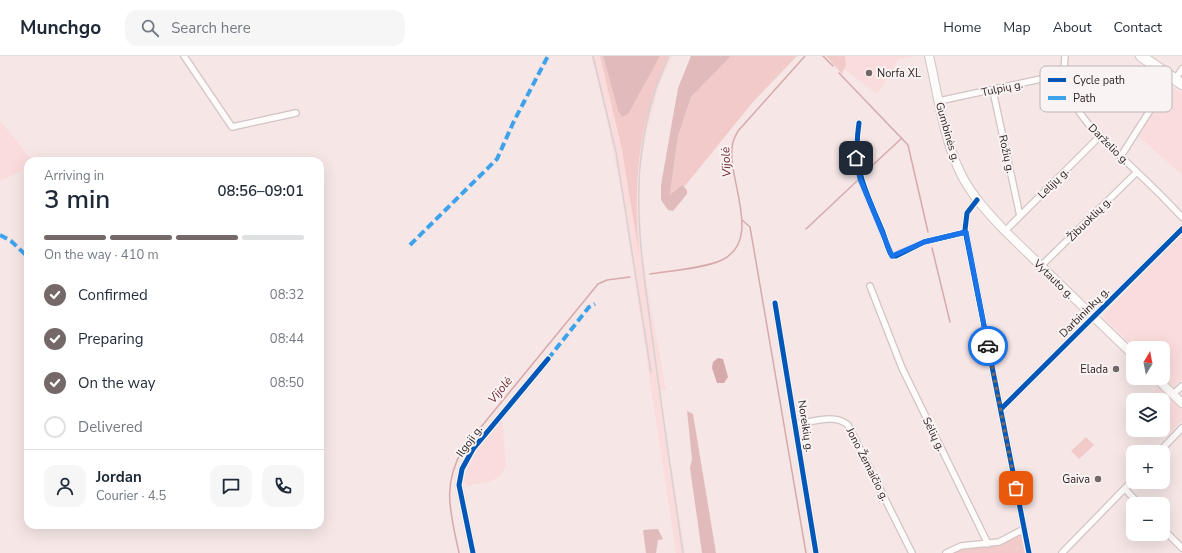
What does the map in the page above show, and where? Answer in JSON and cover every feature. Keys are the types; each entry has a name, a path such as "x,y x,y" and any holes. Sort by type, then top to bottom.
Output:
{"highway":[{"path":"1141,56 1156,66"}],"main road":[{"name":"Gumbinės g.","path":"929,56 954,158 977,200"},
{"name":"Vytauto g.","path":"977,200 1005,231 1126,349"},
{"path":"1163,385 1182,403"}],"street":[{"path":"184,56 232,127 296,113"},
{"name":"Darželio g.","path":"1064,66 1065,56"},
{"path":"1178,81 1182,69"},
{"name":"Tulpių g.","path":"939,101 994,91 1040,80"},
{"name":"Rožių g.","path":"994,91 1020,216"},
{"name":"Darželio g.","path":"1079,112 1100,136 1182,217"},
{"path":"1121,156 1149,112"},
{"path":"859,123 856,158 860,179 892,256 924,242 966,232"},
{"name":"Lelijų g.","path":"1005,231 1100,136"},
{"name":"Žibuoklių g.","path":"1041,266 1137,172"},
{"path":"977,200 966,213 966,232 1029,553"},
{"name":"Darbininkų g.","path":"1001,409 1182,229"},
{"name":"Sėlių g.","path":"870,286 902,368 988,544"},
{"name":"Noreikių g.","path":"775,302 816,553"},
{"name":"Ilgoji g.","path":"473,553 459,485 462,469 474,449 548,359"},
{"path":"1173,394 1182,386"},
{"name":"Jono Žemaičio g.","path":"796,424 834,418 842,419 848,424 912,553"},
{"path":"1166,445 1182,428"},
{"path":"1062,553 1125,489 1132,497"},
{"path":"946,553 962,546 999,542 1024,528"},
{"path":"1170,536 1182,548"}],"shaded area":[{"path":"591,56 600,56 613,108 622,150 638,247 636,189 639,151 649,107 656,85 668,56 672,56 659,85 647,130 640,171 640,205 641,242 647,285 666,390 661,391 662,407 685,553 676,553 622,195 605,111"},
{"path":"600,56 603,56 618,111 622,117 660,56 668,56 650,106 640,153 637,201 639,254 622,150"},
{"path":"603,56 660,56 628,114 622,117 618,111"},
{"path":"691,56 731,56 691,97 678,136 670,195 682,185 687,190 687,194 673,211 668,210 661,200 661,185 678,88"},
{"path":"731,56 797,56 753,102 684,187 682,185 670,196 678,136 691,97"},
{"path":"826,56 845,56 846,65 842,74"},
{"path":"845,56 916,56 899,59 877,94 844,69 846,65"},
{"path":"1172,87 1182,93 1182,175 1137,135 1151,112 1172,112"},
{"path":"0,121 30,157 24,157 24,170 0,181"},
{"path":"1182,233 1182,379 1173,387 1170,384 1170,341 1127,341 1104,318 1104,314"},
{"path":"718,358 723,359 728,377 724,383 717,383 712,368 713,362"},
{"path":"1160,386 1167,393 1153,393"},
{"path":"1170,396 1182,408 1182,420 1170,433"},
{"path":"687,411 693,414 716,553 702,553 690,468 692,459"},
{"path":"502,417 506,464 504,470 499,477 488,482 466,486 465,482 461,483 462,473 476,449"},
{"path":"1086,437 1094,445 1079,459 1071,451"},
{"path":"658,529 663,539 658,540 656,553 646,553 643,530"},
{"path":"1024,529 1029,553 947,553 961,546 988,544"}],"waterway":[{"name":"Vijolė","path":"650,274 688,269 715,263 722,260 734,250 741,237 742,222 732,156 734,139 738,131 805,56"},
{"path":"823,56 833,66"},
{"path":"839,73 908,145 928,232"},
{"path":"862,175 902,138"},
{"path":"806,229 857,181"},
{"path":"742,220 750,227 806,553"},
{"path":"932,248 950,322"},
{"name":"Vijolė","path":"459,553 451,513 450,488 456,462 463,449 598,284 607,280 630,277"}],"railway":[{"path":"593,56 616,152 651,372"},
{"path":"669,56 654,94 645,132 640,169 639,206 645,280 683,553"}],"marked path":[{"path":"410,245 497,159 514,121 548,56"},
{"path":"0,235 11,241 24,253"},
{"path":"548,359 589,307 595,304"}],"cycle path":[{"path":"859,123 857,139 859,166 865,190 892,256 896,256 924,242 966,232"},
{"path":"977,200 967,213 965,230 1029,553"},
{"path":"1001,409 1182,229"},
{"path":"775,303 816,553"},
{"path":"473,553 459,485 462,469 473,449 548,359"}],"way so far":[{"path":"988,346 1016,488"}],"place":[{"name":"Norfa XL","path":"869,73"},
{"name":"Elada","path":"1116,369"},
{"name":"Gaiva","path":"1098,479"}],"route":[{"path":"856,158 860,179 889,245 890,254 892,256 896,256 924,242 966,232 988,346"}]}
